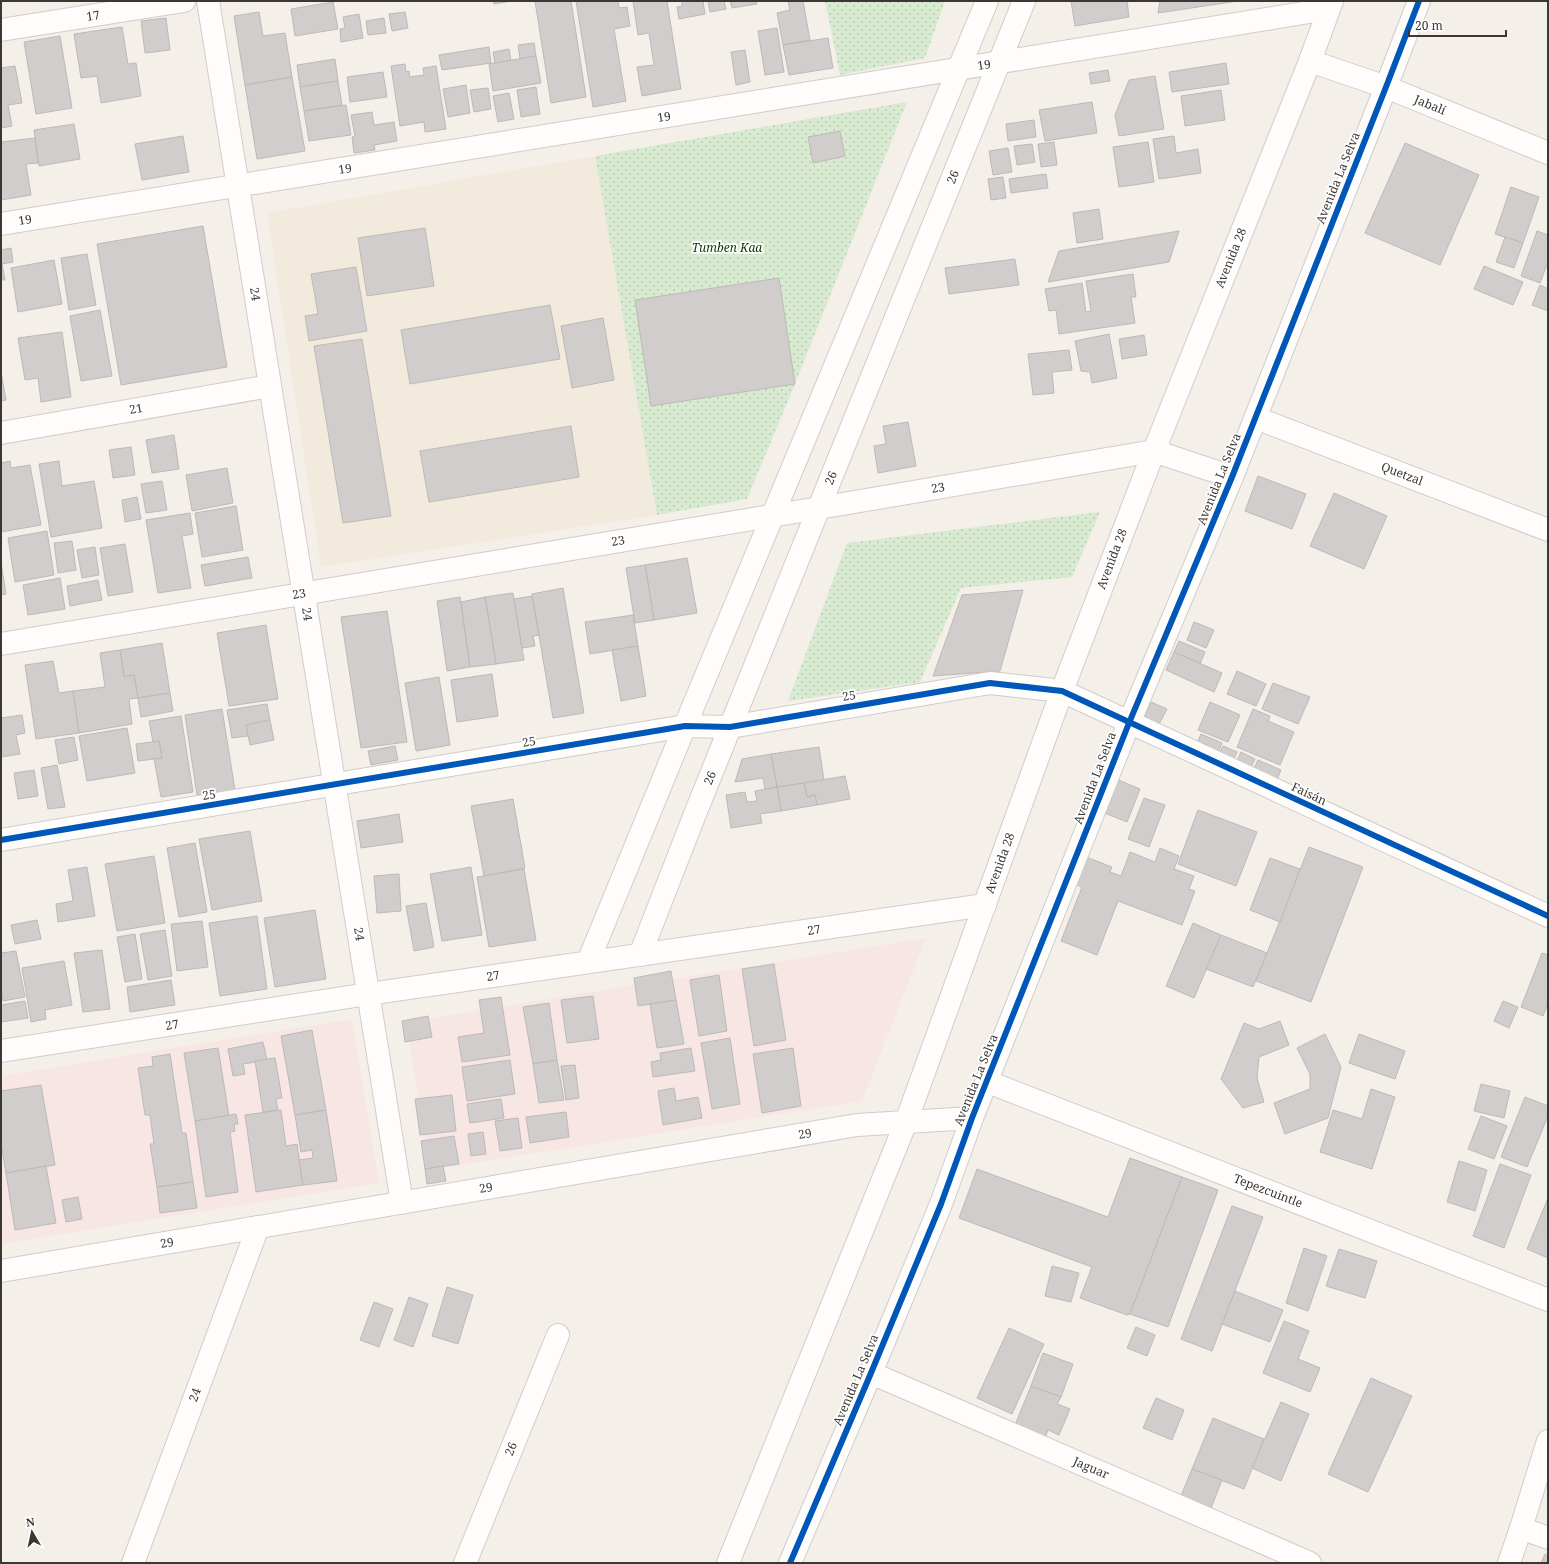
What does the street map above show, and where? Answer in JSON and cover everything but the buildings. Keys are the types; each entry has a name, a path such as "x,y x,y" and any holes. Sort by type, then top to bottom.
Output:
{"street":[{"name":"17","path":"1,30 184,1"},
{"name":"24","path":"208,1 402,1203"},
{"path":"588,962 986,1"},
{"name":"26","path":"640,955 730,727 1024,1"},
{"name":"Avenida La Selva","path":"790,1563 941,1204 972,1118 988,1082 1129,723 1256,418 1419,1"},
{"name":"19","path":"1,224 999,63 1330,5"},
{"name":"Avenida 28","path":"906,1122 1062,691 1154,451 1310,61 1330,5"},
{"name":"Jabalí","path":"1310,61 1386,87 1548,153"},
{"name":"21","path":"1,433 270,386"},
{"name":"Quetzal","path":"1256,418 1548,530"},
{"name":"23","path":"1,644 1154,451 1232,477"},
{"name":"25","path":"1,840 335,786 685,726 730,727 990,683 1062,691"},
{"name":"Faisán","path":"1062,691 1548,916"},
{"name":"27","path":"1,1052 368,994 985,905"},
{"name":"Tepezcuintle","path":"988,1082 1548,1300"},
{"name":"29","path":"1,1271 850,1126 972,1118"},
{"path":"728,1563 906,1122"},
{"name":"24","path":"133,1563 258,1227"},
{"name":"26","path":"465,1563 558,1334"},
{"name":"Jaguar","path":"871,1373 1310,1563"},
{"path":"1509,1563 1548,1441"},
{"path":"1521,1528 1548,1538"}],"shaded area":[{"path":"595,156 657,515 321,567 267,213"},
{"path":"926,938 862,1101 430,1170 406,1022"},
{"path":"352,1019 379,1183 1,1244 1,1076"}],"green space":[{"path":"825,1 945,1 925,58 840,75"},
{"name":"Tumben Kaa","path":"907,102 795,384 747,499 657,515 595,156"},
{"path":"1100,512 1072,577 961,588 920,682 788,701 847,543"}],"cycle path":[{"path":"790,1563 941,1204 972,1118 1129,723 1232,477 1419,1"},
{"path":"1,840 685,726 730,727 990,683 1062,691 1548,916"}]}
